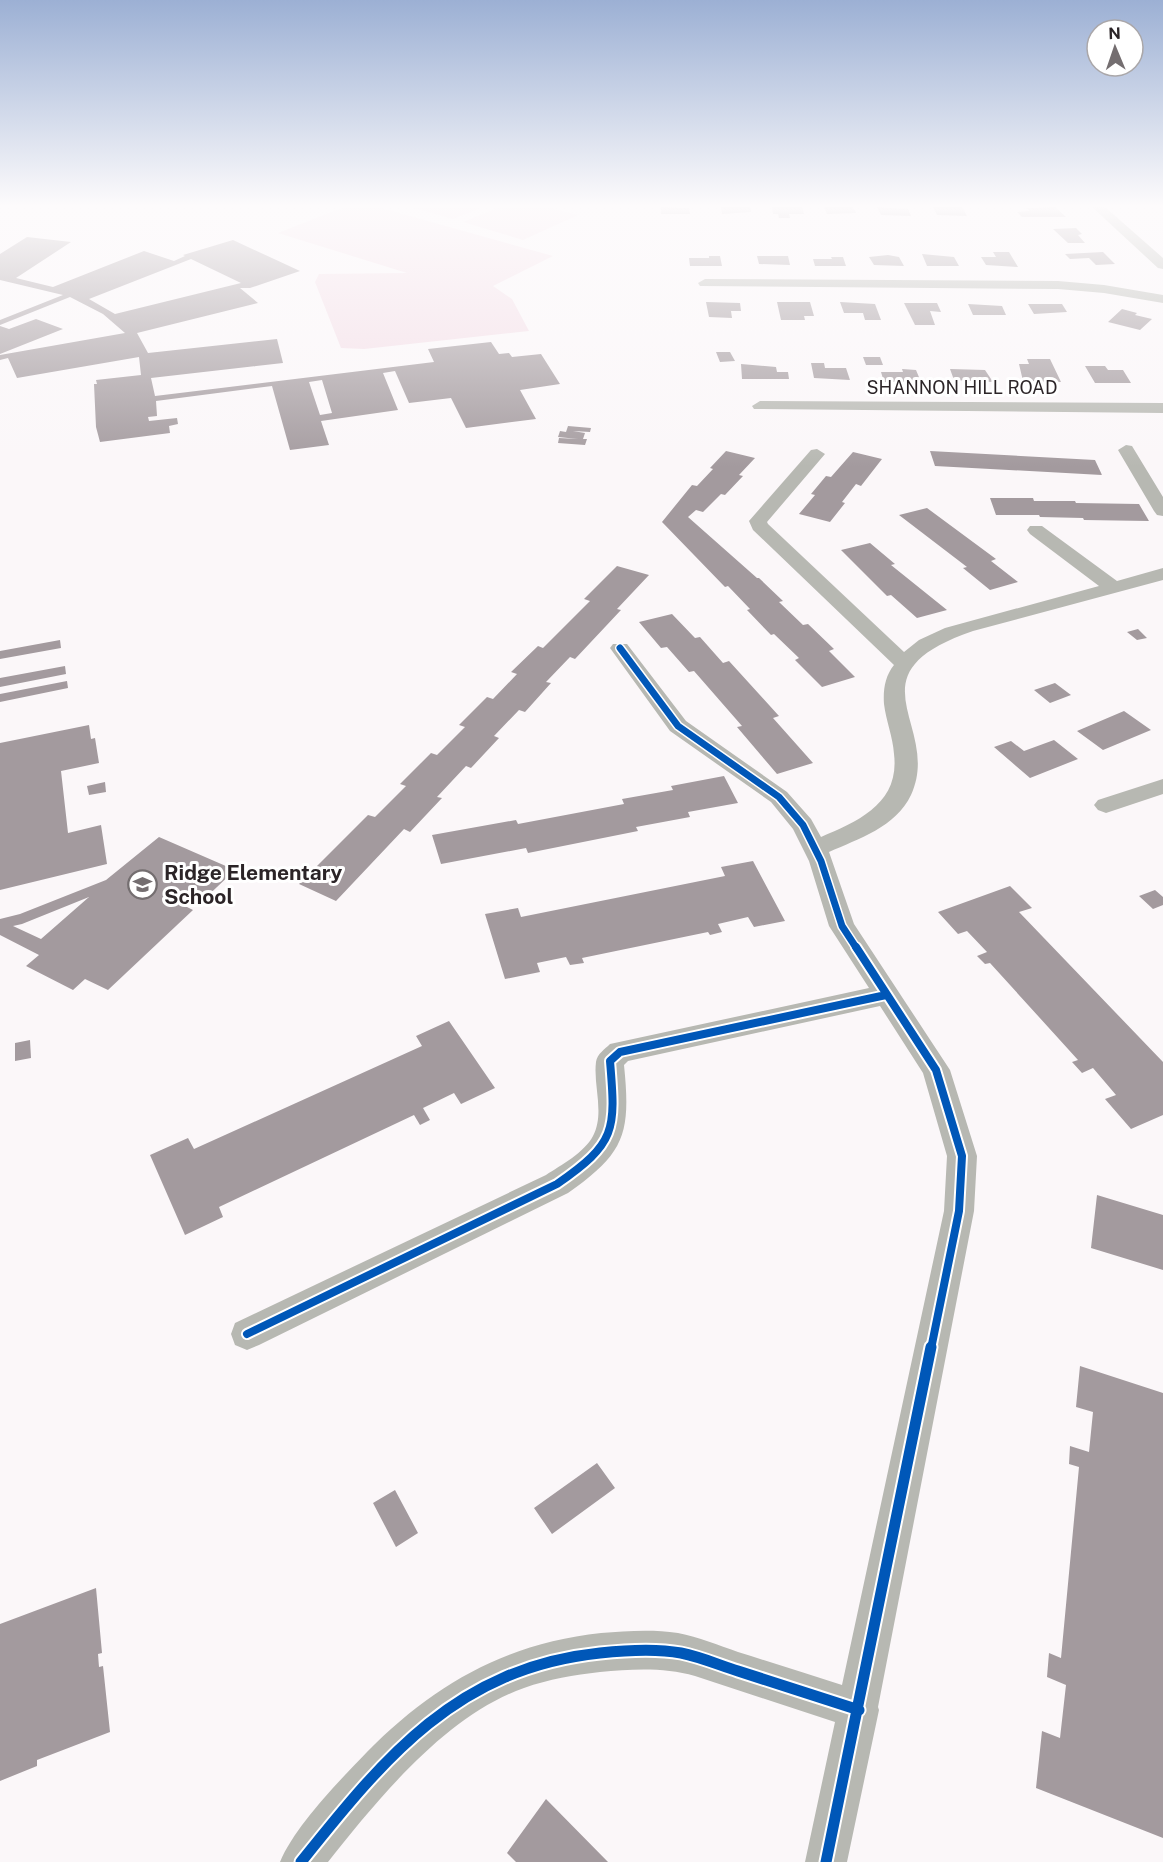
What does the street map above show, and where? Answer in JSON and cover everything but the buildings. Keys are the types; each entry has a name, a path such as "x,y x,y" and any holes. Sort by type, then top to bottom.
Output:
{"street":[{"path":"1133,294 1163,299"},
{"name":"SHANNON HILL ROAD","path":"760,406 1163,408"},
{"path":"1126,450 1163,511"},
{"path":"817,454 767,509 758,521 759,526 905,664"},
{"path":"1036,530 1114,588"},
{"path":"815,849 880,817 904,790 907,760 892,694 894,682 915,652 930,642 965,628 1163,574"},
{"path":"620,648 678,726 779,797 803,825 815,849 842,927 936,1070 959,1146 962,1173 959,1211 859,1710 826,1862"},
{"path":"1106,805 1163,786"},
{"path":"247,1334 557,1184 581,1167 604,1144 614,1108 610,1061 620,1052 886,995"},
{"path":"301,1862 380,1768 410,1737 452,1703 487,1683 531,1665 584,1652 639,1650 681,1653 859,1710"}],"shaded area":[{"path":"320,294 505,294 512,299 529,331 364,349 341,348"}],"cycle path":[{"path":"620,648 678,726 779,797 803,825 821,861 842,926 936,1070 962,1156 959,1211 826,1862"},
{"path":"247,1334 557,1184 582,1166 600,1150 608,1135 613,1103 610,1061 620,1052 886,995"},
{"path":"301,1862 365,1784 435,1717 474,1691 517,1670 564,1656 633,1650 681,1653 859,1710"}],"place":[{"name":"Ridge Elementary School","path":"143,885"}]}
